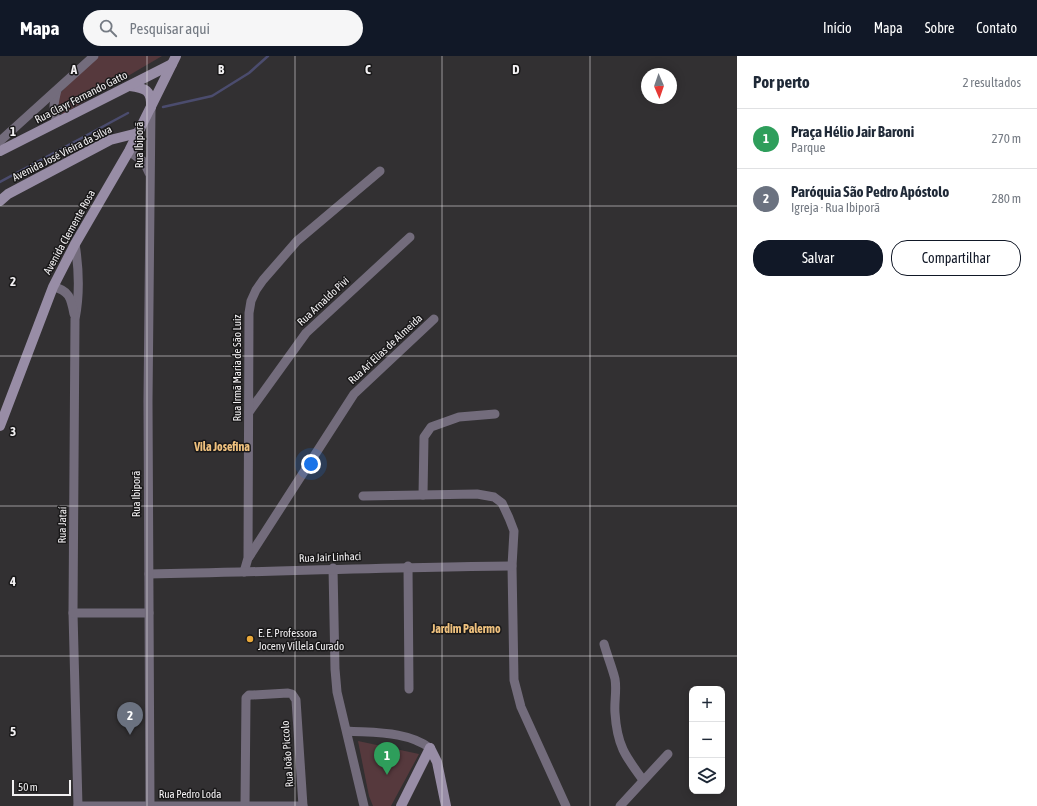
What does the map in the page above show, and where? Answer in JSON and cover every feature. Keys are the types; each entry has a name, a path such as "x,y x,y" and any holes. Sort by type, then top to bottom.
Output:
{"main road":[{"name":"Rua Clayr Fernando Gatto","path":"0,151 130,86 174,60"},
{"name":"Avenida Clemente Rosa","path":"0,426 53,287 75,244 152,107 174,60"},
{"path":"130,86 141,87 146,90 150,95 152,107"},
{"name":"Avenida José Vieira da Silva","path":"0,201 8,194 110,140 138,133"},
{"path":"401,806 430,748"},
{"path":"430,748 437,762 446,806"}],"street":[{"name":"Rua Clayr Fernando Gatto","path":"0,141 94,56"},
{"path":"57,122 53,107 58,89"},
{"name":"Rua Ibiporã","path":"150,806 148,401 152,107"},
{"name":"Rua Ibiporã","path":"129,150 144,162 148,168 151,182"},
{"name":"Rua Irmã Maria de São Luiz","path":"244,572 248,558 249,313 251,301 263,280 297,241 380,171"},
{"name":"Rua Arnaldo Pivi","path":"249,412 306,333 410,237"},
{"name":"Rua Jataí","path":"75,244 78,265 78,302 75,319 73,613 78,806"},
{"path":"53,287 66,292 72,302 75,319"},
{"name":"Rua Ari Elias de Almeida","path":"248,558 354,394 434,319"},
{"path":"423,495 424,437 431,427 459,417 495,414"},
{"path":"363,496 477,494 494,497 502,503 510,518 514,531 512,566 514,680 521,707 566,806"},
{"path":"408,566 410,689"},
{"name":"Rua Jair Linhaci","path":"148,574 408,566 512,566"},
{"path":"333,568 335,669 337,692 364,806"},
{"path":"73,613 149,613"},
{"path":"604,644 614,679 615,713 618,736 626,758 643,780"},
{"name":"Rua João Piccolo","path":"245,806 246,698 249,695 292,694 296,700 303,806"},
{"path":"347,731 412,738 422,742 430,748"},
{"path":"620,806 668,754"},
{"name":"Rua Pedro Loda","path":"78,806 303,806"}],"shaded area":[{"path":"99,56 162,56 63,114 59,112 54,100 77,75"},
{"path":"358,741 419,754 391,806 373,806 369,796"}],"waterway":[{"path":"163,107 212,96 249,73 268,56"},
{"path":"0,182 128,113"}],"place":[{"name":"E. E. Professora Joceny Villela Curado","path":"250,639"},
{"name":"Paróquia São Pedro Apóstolo","path":"130,735"},
{"name":"Praça Hélio Jair Baroni","path":"387,775"}],"district":[{"name":"Vila Josefina","path":"222,447"},
{"name":"Jardim Palermo","path":"466,629"}]}
